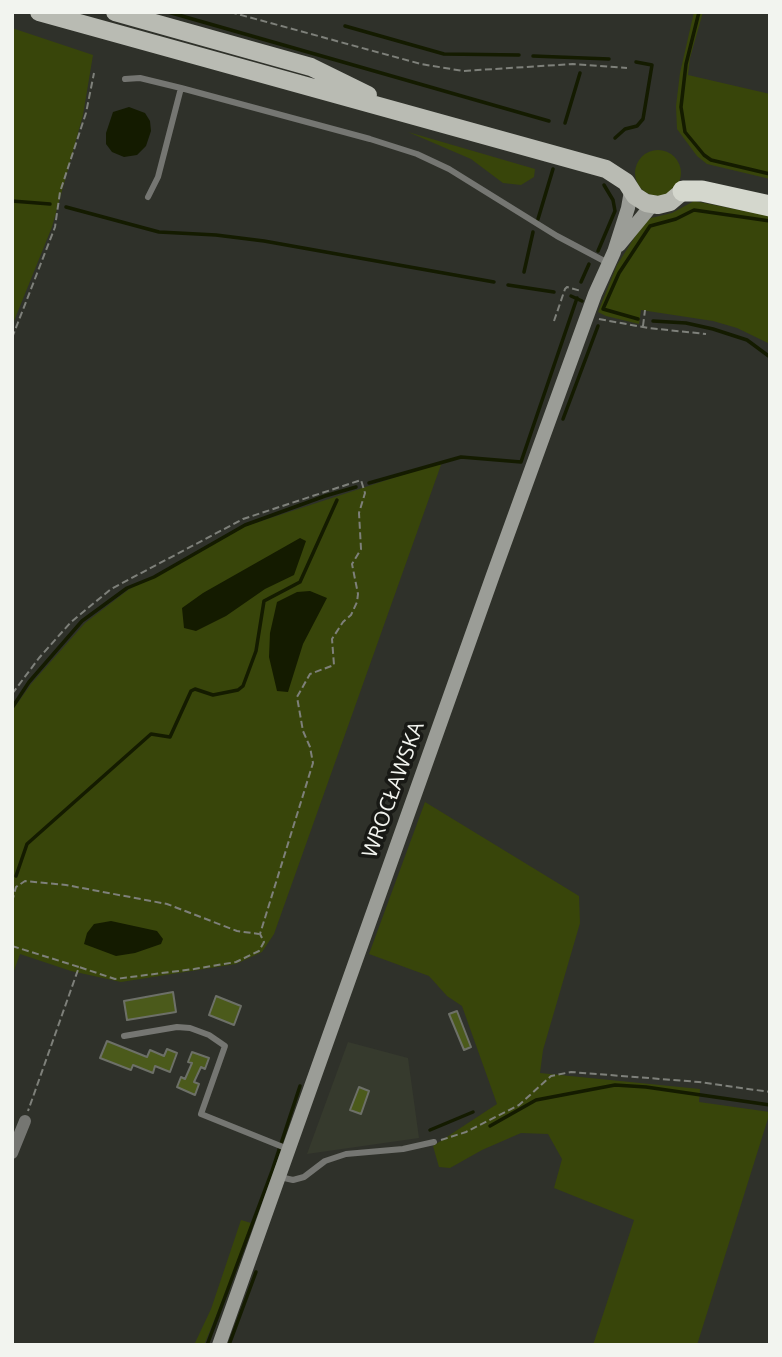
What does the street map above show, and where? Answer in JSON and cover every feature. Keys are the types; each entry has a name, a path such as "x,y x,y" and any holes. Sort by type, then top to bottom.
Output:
{"highway":[{"path":"683,191 702,191 770,206"}],"main road":[{"path":"39,12 606,169 626,181 640,200 652,205 670,202 683,191"},
{"path":"115,12 311,67 410,114"}],"street":[{"path":"611,257 631,191"},
{"path":"611,257 652,205"},
{"name":"WROCŁAWSKA","path":"219,1345 587,315 611,257"},
{"path":"12,1153 25,1121"}],"lane":[{"path":"125,79 140,78 181,88 370,139 425,157 557,236 611,257"},
{"path":"148,197 158,177 181,88"},
{"path":"124,1036 177,1027 190,1028 209,1035 225,1046 201,1114 290,1150"},
{"path":"280,1177 293,1180 304,1177 325,1161 346,1154 403,1149 434,1142"}],"path":[{"path":"230,12 421,64 463,71 573,64 627,68"},
{"path":"12,338 55,227 60,192 86,113 94,73"},
{"path":"554,321 568,287 595,294"},
{"path":"643,327 645,310"},
{"path":"587,315 643,327 706,334"},
{"path":"12,694 71,622 111,589 243,519 361,480 365,493 359,513 361,549 352,565 357,602 351,615 332,639 334,665 310,674 297,697 303,731 313,763 260,934 264,943 259,951 236,962 115,979 12,946"},
{"path":"12,902 16,887 25,881 66,885 167,904 237,931 260,934"},
{"path":"25,1121 79,967"},
{"path":"434,1142 467,1132 519,1105 551,1076 571,1072 699,1082 770,1092"}],"shaded area":[{"path":"129,107 145,113 150,121 151,131 146,146 137,155 124,157 112,152 106,144 106,133 113,112"},
{"path":"300,538 306,541 294,575 265,589 226,616 196,631 184,628 182,608 203,593"},
{"path":"310,591 327,598 303,644 288,692 277,691 269,657 270,633 277,602 297,592"},
{"path":"111,921 157,931 163,939 161,944 116,956 84,944 87,933 94,924"},
{"path":"348,1042 408,1058 419,1138 307,1154"}],"green space":[{"path":"694,12 703,12 688,75 770,94 770,179 707,164 697,156 677,129 676,106 680,73"},
{"path":"12,28 93,55 83,115 52,227 12,326"},
{"path":"408,132 535,169 534,177 521,185 503,183 471,159"},
{"path":"658,150 675,156 681,173 675,190 658,196 641,190 635,173 641,156"},
{"path":"694,201 770,216 770,344 737,328 713,321 641,310 639,324 598,312 617,265 645,221 672,213"},
{"path":"442,462 274,934 262,952 236,964 121,982 71,971 20,954 12,976 12,711 31,684 85,623 128,590 246,526"},
{"path":"425,802 579,896 580,923 543,1050 540,1073 700,1089 699,1102 770,1112 697,1345 593,1345 634,1220 554,1188 562,1159 548,1134 521,1133 450,1168 439,1167 433,1146 497,1104 462,1006 447,996 429,976 369,954"},
{"path":"241,1220 251,1223 228,1287 204,1345 194,1345 211,1309"}],"building":[{"path":"173,992 176,1012 127,1020 124,1001"},
{"path":"216,996 241,1006 234,1025 209,1015"},
{"path":"457,1011 471,1047 464,1050 449,1014"},
{"path":"107,1041 147,1057 150,1050 164,1056 167,1049 177,1053 170,1072 155,1066 153,1073 133,1065 131,1070 100,1058"},
{"path":"192,1052 209,1058 205,1069 201,1067 194,1082 199,1084 195,1095 177,1087 181,1077 185,1079 192,1063 188,1062"},
{"path":"359,1087 369,1091 361,1114 350,1110"}],"waterway":[{"path":"168,12 549,121"},
{"path":"699,12 686,64 681,107 685,132 711,160 770,174"},
{"path":"345,26 444,54 519,55"},
{"path":"533,56 609,59"},
{"path":"615,138 625,129 637,126 643,119 652,65 636,62"},
{"path":"565,123 580,73"},
{"path":"538,219 553,169"},
{"path":"598,251 615,211 613,200 604,185"},
{"path":"12,201 50,204"},
{"path":"66,207 159,232 264,241 494,282"},
{"path":"638,319 603,309 619,273 650,226 676,219 694,210 770,221"},
{"path":"524,272 533,232"},
{"path":"581,282 589,264"},
{"path":"508,285 554,292"},
{"path":"571,296 582,301"},
{"path":"369,483 461,457 521,462 577,298"},
{"path":"653,321 686,323 713,329 747,340 770,357"},
{"path":"563,419 598,326"},
{"path":"12,708 29,682 82,621 127,588 154,577 245,525 356,487"},
{"path":"16,876 27,844 151,734 170,737 191,691 195,689 213,695 238,690 243,686 256,651 264,601 300,582 337,500"},
{"path":"490,1126 536,1100 615,1085 770,1105"},
{"path":"207,1345 272,1171 300,1086"},
{"path":"430,1130 473,1112"},
{"path":"229,1345 256,1272"}]}
